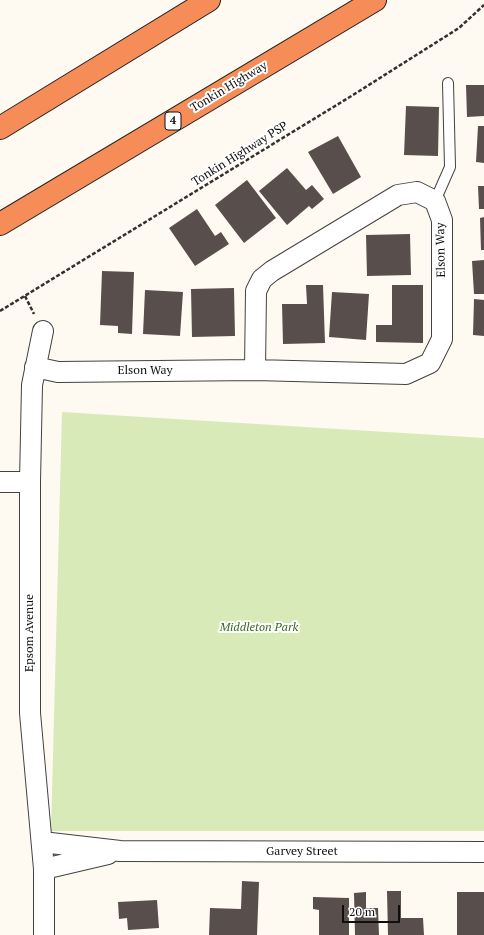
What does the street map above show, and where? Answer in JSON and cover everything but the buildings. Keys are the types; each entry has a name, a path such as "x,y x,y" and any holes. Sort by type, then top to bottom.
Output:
{"highway":[{"path":"0,128 209,0"},
{"name":"Tonkin Highway","path":"0,224 375,0"}],"street":[{"path":"255,370 256,292 262,279 272,271 398,195 417,192 435,201"},
{"name":"Elson Way","path":"35,367 58,372 255,370 406,374 430,363 442,339 442,220 435,201"},
{"name":"Epsom Avenue","path":"43,331 32,385 30,482 30,713 44,869 44,935"},
{"path":"0,482 30,482"},
{"name":"Garvey Street","path":"42,842 120,851 484,852"},
{"name":"Garvey Street","path":"44,869 120,851"}],"lane":[{"path":"435,201 450,166 448,83"}],"path":[{"name":"Tonkin Highway PSP","path":"0,311 459,28 484,5"}],"green space":[{"name":"Middleton Park","path":"62,412 484,438 484,831 51,831"}]}
